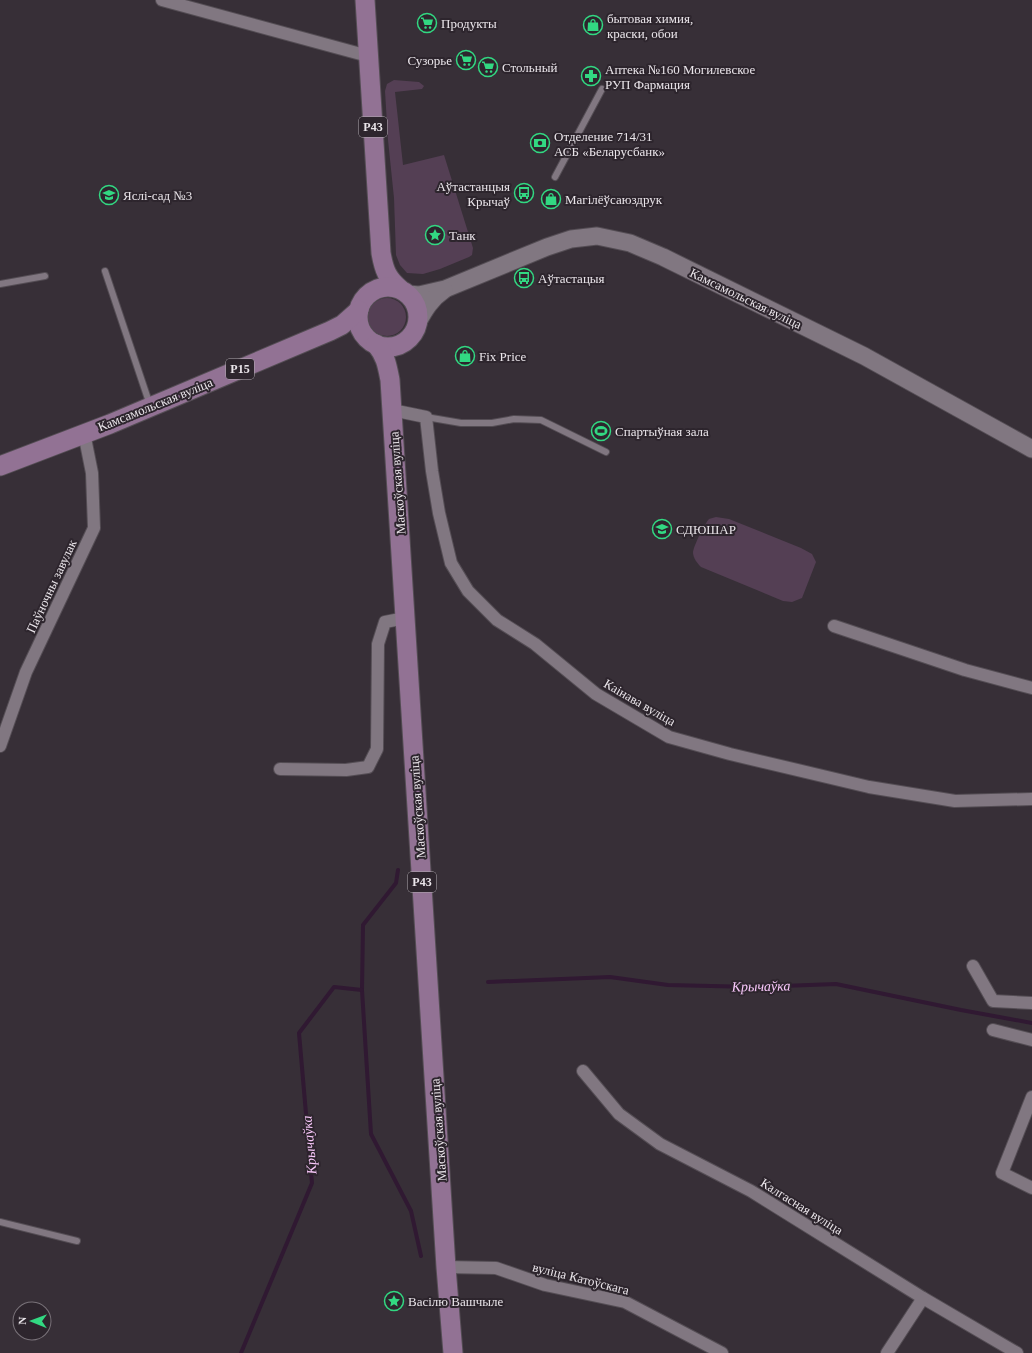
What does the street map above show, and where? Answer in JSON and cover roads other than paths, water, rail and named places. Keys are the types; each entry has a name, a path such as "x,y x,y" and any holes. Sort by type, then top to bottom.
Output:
{"main road":[{"name":"Р43","path":"365,0 381,253 384,269 392,282 414,302 418,312 418,322 414,332 407,340"},
{"name":"Камсамольская вуліца","path":"404,292 419,295 445,289 547,247 571,239 597,236 630,243 663,257 864,356 1032,449"},
{"name":"Р43","path":"372,342 361,331 358,320 362,303 375,281 381,253"},
{"path":"362,303 376,289 388,287 404,292"},
{"name":"Камсамольская вуліца","path":"418,322 434,297 445,289"},
{"name":"Камсамольская вуліца","path":"0,466 150,407 330,331 342,325 362,303"},
{"name":"Камсамольская вуліца","path":"330,331 345,330 355,333 372,342"},
{"path":"372,342 387,347 398,345 407,340"},
{"name":"Маскоўская вуліца","path":"390,380 393,364 399,351 407,340"},
{"name":"Маскоўская вуліца","path":"372,342 384,354 390,380 446,1267 454,1353"}],"street":[{"path":"162,0 368,56"},
{"path":"392,410 426,417"},
{"name":"Каінава вуліца","path":"426,417 433,478 439,513 451,563 468,591 497,620 535,644 596,694 670,737 730,754 869,787 955,801 1032,799"},
{"name":"Паўночны завулак","path":"0,746 26,672 94,528 92,474 84,433"},
{"path":"280,769 346,770 368,767 376,749 378,644 385,622 405,618"},
{"path":"834,626 965,670 1032,688"},
{"path":"973,966 992,1001 1032,1003"},
{"path":"993,1030 1032,1040"},
{"name":"Калгасная вуліца","path":"583,1071 619,1114 660,1144 751,1191 924,1298 1017,1353"},
{"path":"1032,1097 1002,1173 1032,1188"},
{"name":"вуліца Катоўскага","path":"446,1267 496,1268 545,1285 625,1302 722,1353"},
{"path":"887,1353 924,1298"}],"lane":[{"path":"555,177 602,89"},
{"path":"105,271 150,407"},
{"path":"0,284 45,276"},
{"path":"426,417 461,423 492,423 514,419 541,420 606,452"},
{"path":"0,1222 77,1241"}],"waterway":[{"path":"398,870 396,883 363,925 362,990 371,1134 411,1211 421,1256"},
{"name":"Крычаўка","path":"488,982 610,977 668,985 754,987 836,984 1032,1023"},
{"name":"Крычаўка","path":"241,1353 312,1183 299,1033 334,987 362,990"}],"place":[{"name":"Продукты","path":"427,23"},
{"name":"бытовая химия, краски, обои","path":"593,25"},
{"name":"Сузорье","path":"466,60"},
{"name":"Стольный","path":"488,67"},
{"name":"Аптека №160 Могилевское РУП Фармация","path":"591,76"},
{"name":"Отделение 714/31 АСБ «Беларусбанк»","path":"540,143"},
{"name":"Аўтастанцыя Крычаў","path":"524,193"},
{"name":"Яслі-сад №3","path":"109,195"},
{"name":"Магілёўсаюздрук","path":"551,199"},
{"name":"Танк","path":"435,235"},
{"name":"Аўтастацыя","path":"524,278"},
{"name":"Fix Price","path":"465,356"},
{"name":"Спартыўная зала","path":"601,431"},
{"name":"СДЮШАР","path":"662,529"},
{"name":"Васілю Вашчыле","path":"394,1301"}]}
